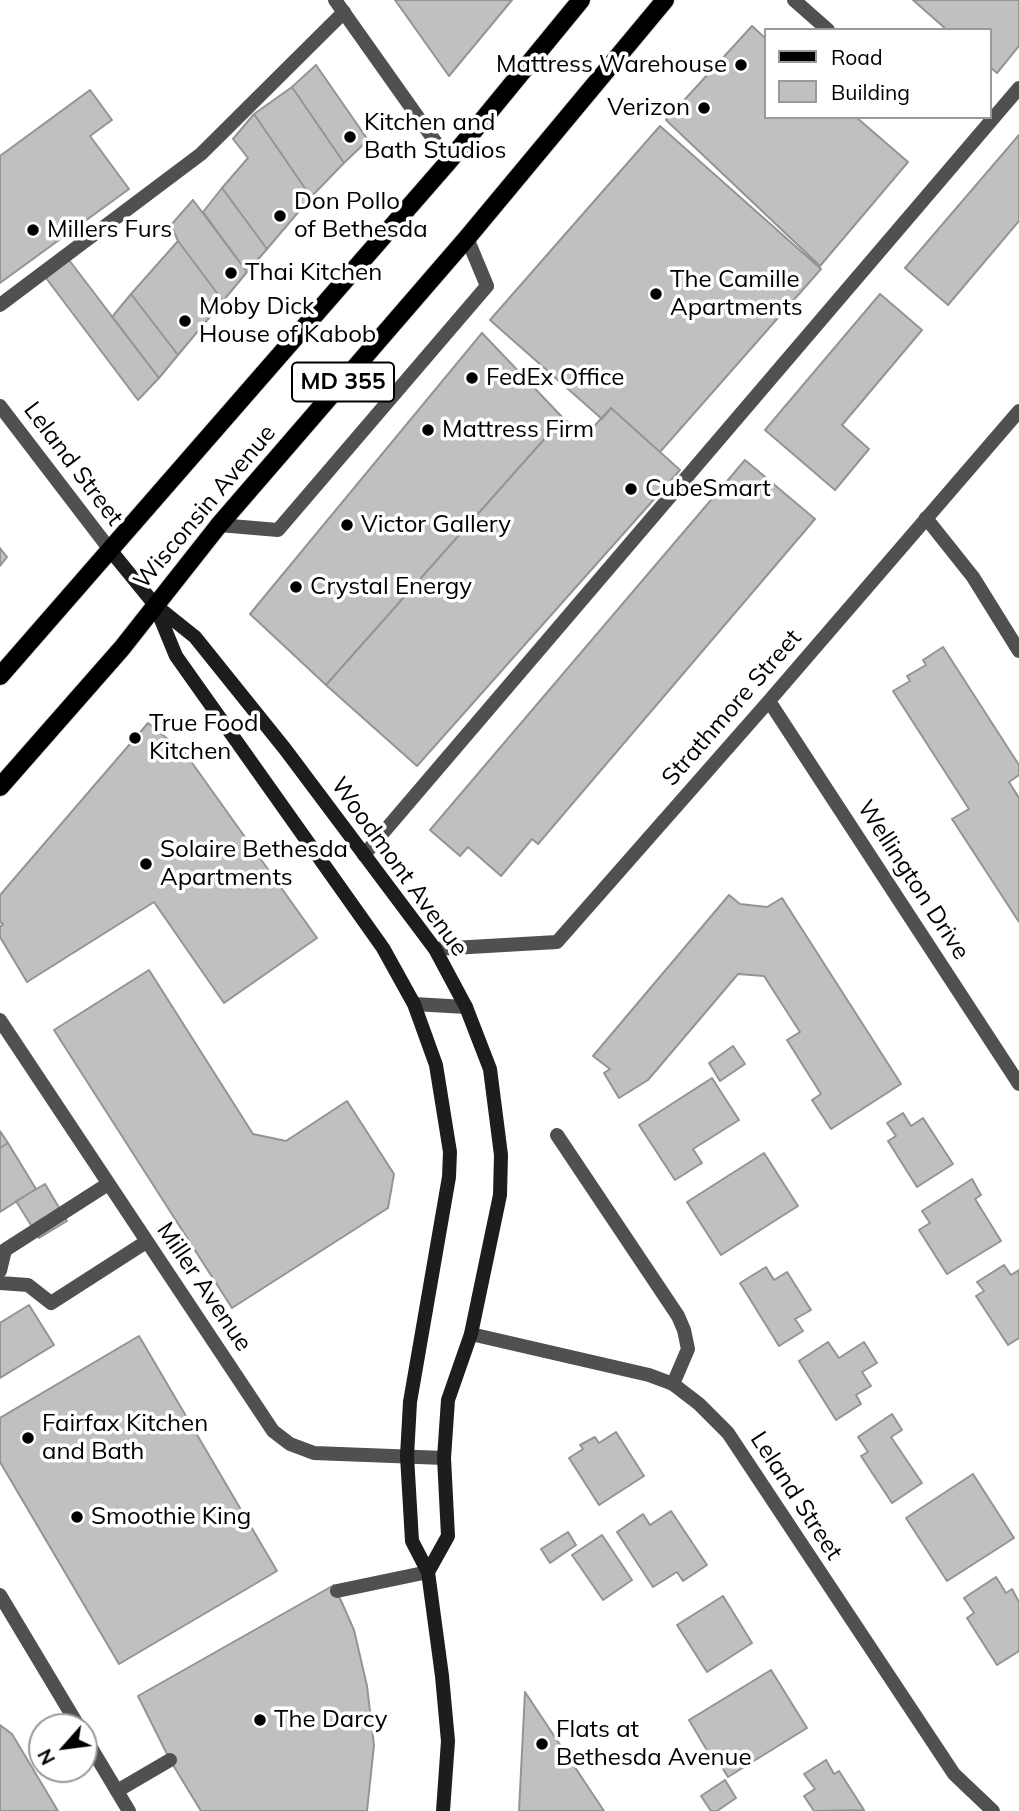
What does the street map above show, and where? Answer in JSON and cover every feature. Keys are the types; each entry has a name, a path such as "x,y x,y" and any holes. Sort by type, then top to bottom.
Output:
{"main road":[{"name":"Wisconsin Avenue","path":"0,676 449,162 581,0"},
{"name":"Wisconsin Avenue","path":"0,787 122,648 219,525 467,238 665,0"}],"street":[{"path":"794,0 826,28"},
{"path":"0,305 201,154 339,6 449,162"},
{"path":"364,855 1019,88"},
{"path":"219,525 278,530 287,520 487,286 467,238"},
{"name":"Leland Street","path":"0,406 111,551"},
{"name":"Strathmore Street","path":"435,949 557,942 1019,411"},
{"path":"926,518 973,577 1019,651"},
{"name":"Woodmont Avenue","path":"111,551 155,605 195,636 285,749 435,949 467,1007 490,1069 501,1155 500,1195 471,1334 448,1400 444,1458 448,1536 428,1572"},
{"name":"Woodmont Avenue","path":"155,605 176,656 383,948 414,1004 436,1065 450,1152 449,1177 410,1402 407,1456 412,1541 428,1572 442,1676 448,1741 443,1811"},
{"name":"Wellington Drive","path":"769,701 1019,1084"},
{"path":"414,1004 467,1007"},
{"name":"Miller Avenue","path":"0,1020 273,1431 290,1444 314,1453 444,1458"},
{"path":"557,1135 678,1317 688,1349 673,1384"},
{"path":"0,1271 5,1250 108,1184"},
{"path":"0,1283 28,1285 51,1303 146,1241"},
{"name":"Leland Street","path":"471,1334 649,1375 673,1384 699,1404 728,1433 954,1774 993,1811"},
{"path":"337,1591 428,1572"},
{"path":"0,1595 71,1713"},
{"path":"98,1759 129,1811"},
{"path":"117,1791 170,1760"}],"building":[{"path":"395,0 512,0 449,76"},
{"path":"913,0 1019,0 1019,46 997,73 991,68 991,28 945,28"},
{"path":"752,26 764,37 764,119 858,119 908,162 820,266 666,120"},
{"path":"316,65 368,140 344,163 292,87"},
{"path":"292,87 344,163 311,197 254,114"},
{"path":"90,90 112,120 90,136 129,189 0,283 0,156"},
{"path":"254,114 311,197 267,249 222,188 248,158 233,139"},
{"name":"The Camille Apartments","path":"660,126 821,269 660,452 611,408 602,419 490,320"},
{"path":"1019,135 1019,221 948,305 905,268"},
{"path":"222,188 267,249 247,272 203,212"},
{"path":"193,200 247,272 223,301 178,241 171,225"},
{"path":"178,241 223,301 178,355 131,294"},
{"path":"69,260 159,378 138,400 46,278"},
{"path":"131,294 178,355 159,378 112,317"},
{"path":"880,294 922,330 842,425 869,449 835,490 765,430"},
{"path":"482,333 563,418 326,685 250,614"},
{"path":"611,408 680,470 417,766 326,685 563,418 585,436"},
{"path":"745,460 815,519 538,844 532,839 501,876 468,847 460,856 430,830"},
{"path":"0,548 7,557 0,566"},
{"path":"943,647 1019,765 1019,775 1009,782 1019,798 1019,922 952,819 969,809 893,691 910,681 907,676 926,665 923,660"},
{"name":"Solaire Bethesda Apartments","path":"148,723 185,753 317,938 224,1003 154,902 27,982 0,937 0,927 3,924 0,922 0,895"},
{"path":"729,895 740,904 767,907 782,898 901,1084 831,1129 812,1100 821,1094 787,1040 800,1032 764,976 738,974 648,1080 619,1098 604,1073 610,1069 593,1056"},
{"path":"149,970 253,1134 286,1141 347,1101 394,1174 388,1208 232,1308 54,1030"},
{"path":"733,1046 745,1064 720,1081 709,1063"},
{"path":"712,1078 739,1120 693,1149 702,1163 675,1180 639,1125"},
{"path":"903,1113 911,1126 923,1118 953,1164 917,1187 888,1141 896,1136 887,1123"},
{"path":"0,1131 8,1143 0,1148"},
{"path":"8,1143 36,1189 0,1212 0,1148"},
{"path":"764,1153 798,1206 721,1255 687,1202"},
{"path":"972,1179 981,1195 975,1199 1001,1241 947,1274 919,1230 930,1223 922,1211"},
{"path":"45,1184 67,1221 39,1238 16,1201"},
{"path":"1004,1265 1011,1275 1019,1270 1019,1338 1008,1345 976,1296 984,1291 977,1282"},
{"path":"766,1267 774,1280 787,1272 811,1310 795,1319 803,1331 779,1346 740,1283"},
{"path":"29,1305 54,1345 0,1378 0,1323"},
{"path":"139,1336 277,1571 119,1664 0,1462 0,1418"},
{"path":"828,1342 839,1358 864,1342 877,1363 862,1372 871,1386 856,1395 861,1404 836,1420 799,1361"},
{"path":"892,1414 902,1430 891,1437 922,1483 892,1503 861,1456 868,1452 858,1437"},
{"path":"616,1432 644,1476 599,1505 569,1458 583,1449 580,1445 595,1437 599,1443"},
{"path":"973,1474 1014,1538 947,1581 906,1518"},
{"path":"671,1511 707,1565 683,1581 677,1572 653,1587 617,1532 643,1514 650,1525"},
{"path":"568,1532 576,1545 550,1563 541,1549"},
{"path":"602,1535 632,1580 603,1600 572,1555"},
{"path":"996,1577 1006,1593 1012,1589 1019,1602 1019,1651 997,1665 967,1618 974,1613 964,1598"},
{"name":"The Darcy","path":"334,1585 354,1630 367,1686 374,1745 367,1811 201,1811 170,1760 138,1696"},
{"path":"723,1596 752,1643 707,1672 677,1625"},
{"path":"771,1670 807,1728 728,1777 718,1761 711,1765 704,1754 708,1752 689,1720"},
{"name":"Flats at Bethesda Avenue","path":"525,1692 604,1811 519,1811"},
{"path":"0,1725 12,1734 28,1761 28,1783 41,1783 58,1811 0,1811"},
{"path":"826,1760 834,1774 839,1771 864,1810 814,1811 804,1796 815,1789 804,1774"},
{"path":"725,1780 736,1798 717,1811 711,1811 701,1796"}],"place":[{"name":"Mattress Warehouse","path":"741,65"},
{"name":"Verizon","path":"704,108"},
{"name":"Kitchen and Bath Studios","path":"350,137"},
{"name":"Don Pollo of Bethesda","path":"280,216"},
{"name":"Millers Furs","path":"33,230"},
{"name":"Thai Kitchen","path":"231,273"},
{"name":"The Camille Apartments","path":"656,294"},
{"name":"Moby Dick House of Kabob","path":"185,321"},
{"name":"FedEx Office","path":"472,378"},
{"name":"Mattress Firm","path":"428,430"},
{"name":"CubeSmart","path":"631,489"},
{"name":"Victor Gallery","path":"347,525"},
{"name":"Crystal Energy","path":"296,587"},
{"name":"True Food Kitchen","path":"135,738"},
{"name":"Solaire Bethesda Apartments","path":"146,864"},
{"name":"Fairfax Kitchen and Bath","path":"28,1438"},
{"name":"Smoothie King","path":"77,1517"},
{"name":"The Darcy","path":"260,1720"},
{"name":"Flats at Bethesda Avenue","path":"542,1744"}]}
